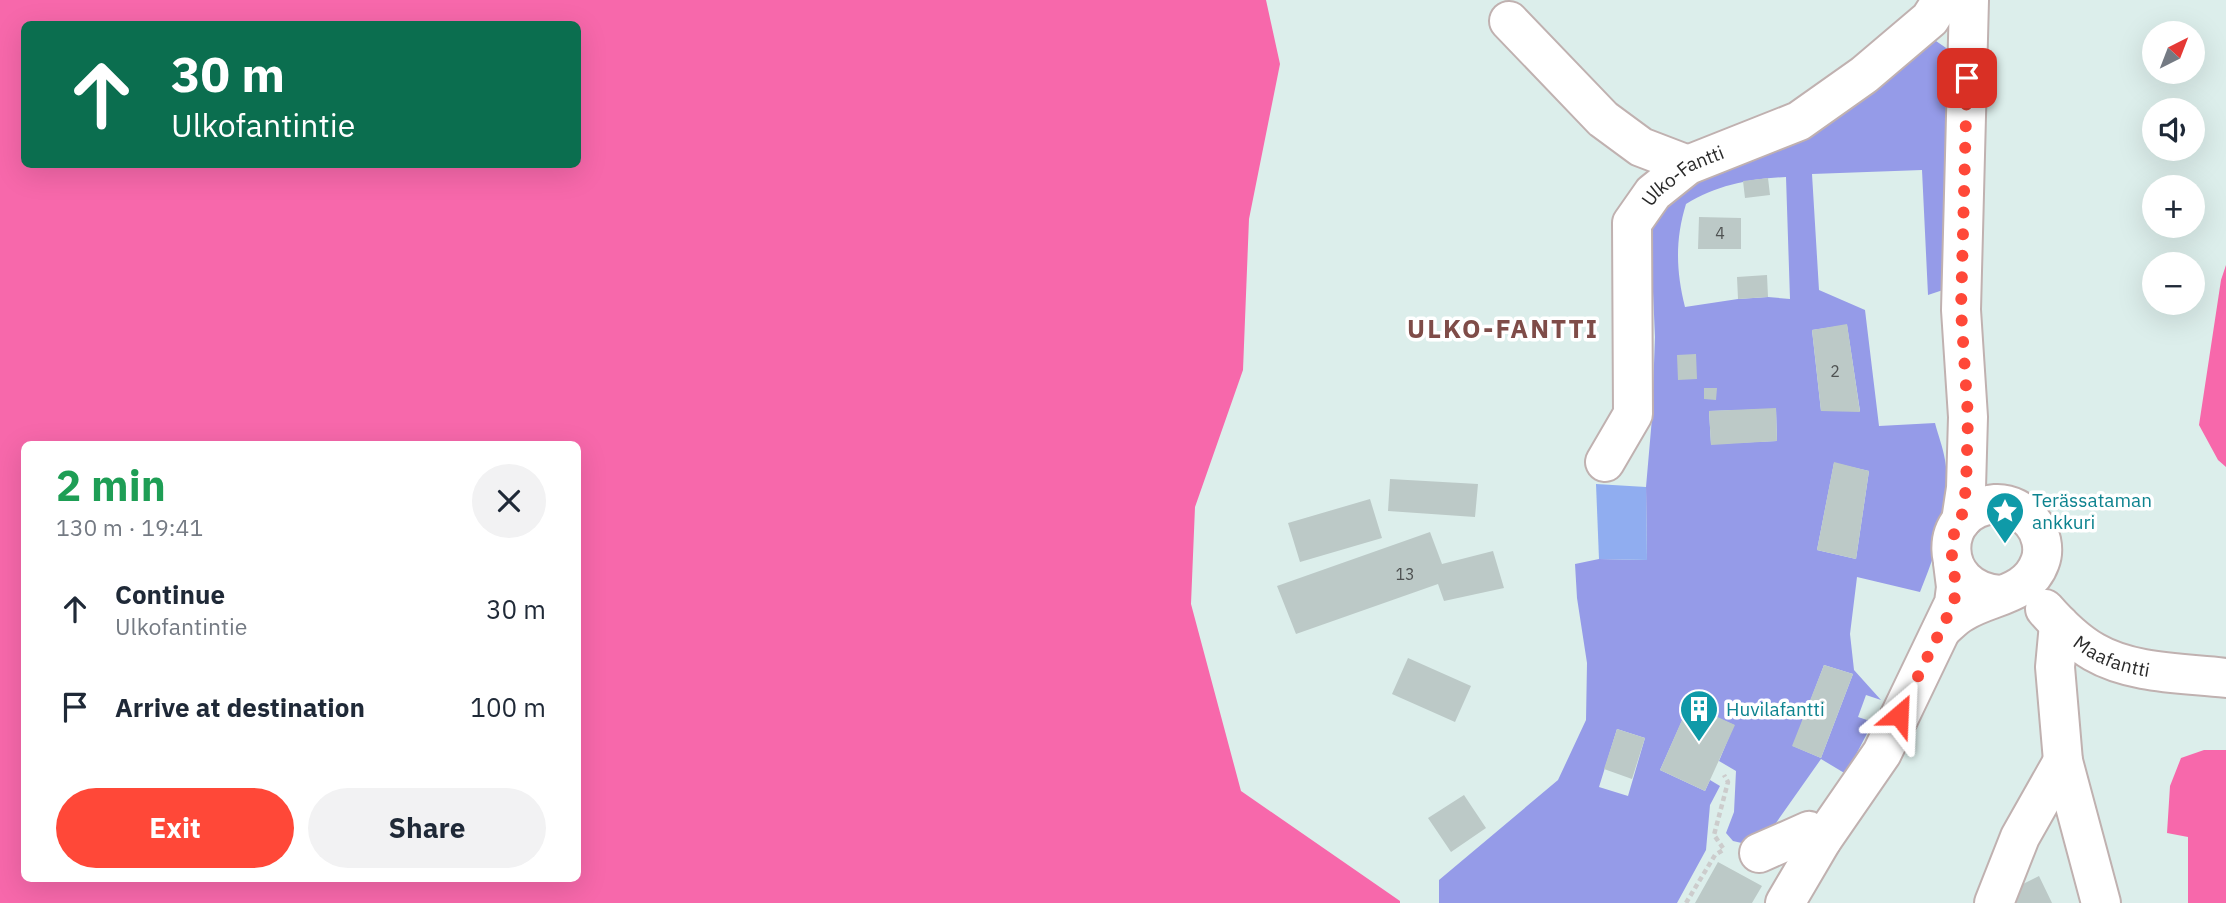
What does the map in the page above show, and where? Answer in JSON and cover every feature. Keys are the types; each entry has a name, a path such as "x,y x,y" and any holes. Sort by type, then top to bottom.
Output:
{"street":[{"name":"Ulko-Fantti","path":"1605,462 1633,414 1632,223 1653,193 1688,165 1799,121 1893,51 1930,19 1942,0"},
{"path":"1969,0 1945,312 1968,417 1979,453 2015,508"},
{"path":"1509,21 1602,119 1642,147 1688,165"},
{"path":"1961,521 1966,488 1968,417"},
{"path":"1784,903 1822,840 1882,753 1942,628 1954,603 1956,587 1951,548 1961,521 1973,510 1986,505 2001,504 2028,516 2037,527 2042,542 2042,557 2037,571 2011,591 1963,612 1942,628"},
{"path":"1954,563 1960,577 1985,594 2011,591"},
{"name":"Maafantti","path":"2011,591 2095,652 2140,668 2226,678"},
{"path":"2059,624 2055,667 2063,761 2101,903"},
{"path":"1994,903 2020,838 2063,761"},
{"path":"1741,851 1809,831 1822,840"}],"path":[{"path":"1724,775 1728,782 1714,835 1741,851"},
{"path":"1686,903 1715,855 1741,851"}],"shaded area":[{"path":"0,0 1266,0 1280,64 1249,219 1243,370 1195,507 1191,604 1241,791 1400,903 0,903"},
{"path":"1936,41 1949,50 1949,288 1928,295 1922,170 1812,174 1819,290 1865,310 1879,426 1935,423 1947,477 1942,527 1920,592 1857,577 1850,634 1854,670 1881,700 1866,695 1858,717 1873,722 1846,774 1821,759 1759,847 1733,841 1726,833 1734,812 1736,771 1719,761 1734,725 1689,705 1660,770 1705,791 1710,780 1720,786 1710,805 1706,850 1677,903 1439,903 1439,880 1558,780 1586,720 1587,663 1577,598 1575,564 1599,559 1647,560 1646,487 1655,337 1650,224 1690,177 1801,141","holes":["1786,177 1790,299 1738,299 1685,307 1678,256 1686,204 1722,188","1847,325 1860,411 1821,411 1812,330","1776,409 1777,441 1711,444 1709,411","1834,463 1869,471 1856,559 1817,550","1824,665 1853,674 1821,758 1793,746","1617,729 1645,738 1628,796 1599,787"]},
{"path":"2226,265 2226,467 2218,460 2199,425 2221,280"},
{"path":"1596,484 1646,487 1647,560 1599,559"},
{"path":"2204,750 2226,750 2226,903 2188,903 2188,837 2167,833 2170,786 2181,758"}],"building":[{"path":"1768,178 1770,195 1745,198 1743,181"},
{"path":"1699,217 1741,218 1741,249 1698,249"},
{"path":"1767,275 1768,297 1738,299 1737,277"},
{"path":"1847,324 1860,412 1821,411 1812,330"},
{"path":"1696,354 1697,379 1678,380 1677,355"},
{"path":"1704,388 1717,388 1716,400 1704,399"},
{"path":"1776,408 1777,441 1711,445 1709,411"},
{"path":"1834,462 1869,471 1856,559 1817,550"},
{"path":"1390,479 1478,484 1475,517 1388,511"},
{"path":"1370,499 1382,538 1300,562 1288,523"},
{"path":"1430,532 1442,564 1493,551 1504,588 1444,601 1438,584 1296,634 1277,586"},
{"path":"1408,658 1471,686 1455,722 1392,694"},
{"path":"1824,665 1853,674 1821,758 1792,746"},
{"name":"Huvilafantti","path":"1689,704 1735,725 1705,791 1660,770"},
{"path":"1617,729 1645,738 1632,779 1604,769"},
{"path":"1464,795 1486,828 1451,852 1428,818"},
{"path":"1718,862 1762,886 1752,903 1695,903"},
{"path":"2039,876 2052,903 2010,903 2005,893"}],"place":[{"name":"Terässataman ankkuri","path":"2005,545"},
{"name":"Huvilafantti","path":"1699,743"}],"district":[{"name":"ULKO-FANTTI","path":"1503,329"}],"route":[{"path":"1899,715 1954,603 1956,587 1951,548 1961,521 1966,488 1968,417 1961,310 1967,78"}]}
